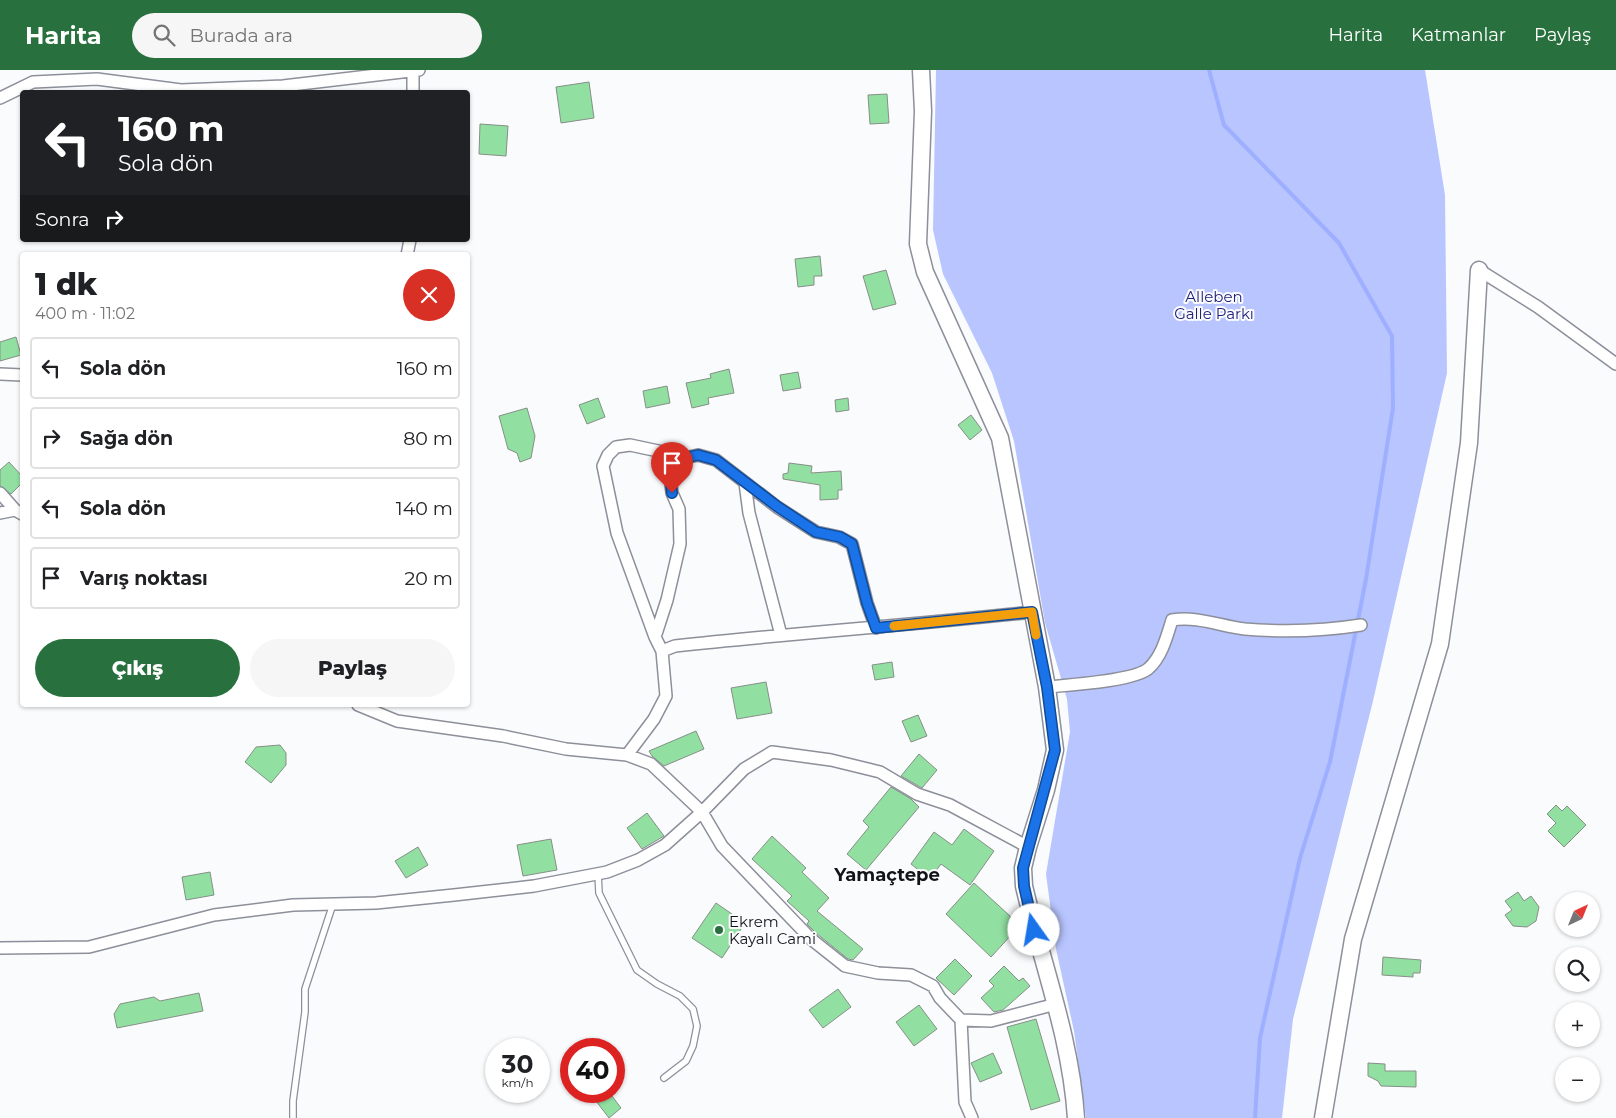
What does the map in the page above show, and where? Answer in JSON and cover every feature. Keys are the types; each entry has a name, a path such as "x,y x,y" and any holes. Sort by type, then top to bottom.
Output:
{"street":[{"path":"921,70 923,111 918,244 925,272 1000,438 1047,687 1055,750 1046,790 1023,868 1024,886 1069,1059 1076,1118"},
{"path":"0,84 1,97 33,82 97,79 181,90 283,86 416,71 413,90"},
{"path":"1323,1118 1353,939 1440,644 1469,444 1479,270 1538,307 1616,364"},
{"path":"0,374 20,375"},
{"path":"627,755 654,719 666,696 662,651 616,533 603,466 608,455 616,447 630,446 663,452 680,459 698,455 716,460 816,532 840,537 852,544 867,603 876,628"},
{"path":"655,637 667,600 680,544 679,508 672,493 670,476 674,466 680,459"},
{"path":"746,483 750,513 781,635"},
{"path":"0,493 19,512"},
{"path":"0,513 19,512"},
{"path":"662,651 675,646 1032,612"},
{"path":"1047,687 1114,680 1148,669 1163,648 1172,620 1188,617 1244,629 1327,630 1361,625"},
{"path":"363,707 397,720 503,736 566,749 627,755 651,764 702,812 722,846 811,939 845,966 878,973 911,975 934,986 940,998 961,1020 965,1102 972,1118"},
{"path":"0,948 89,947 214,916 293,905 376,903 463,894 534,886 598,874 638,860 665,845 702,812 744,769 772,752 831,760 880,772 917,794 950,805 1028,847"},
{"path":"961,1020 991,1021 1056,1004"}],"lane":[{"path":"598,874 599,893 637,970 656,984 680,996 693,1009 697,1026 693,1046 686,1061 664,1078"},
{"path":"293,1118 292,1101 305,1012 305,989 332,904"}],"green space":[{"name":"Alleben Galle Parkı","path":"936,70 1425,70 1445,195 1447,373 1373,701 1293,1019 1282,1118 1086,1118 1074,1031 1056,949 1046,874 1070,732 1067,699 1045,623 1014,441 992,373 943,274 933,230"}],"building":[{"path":"589,82 594,118 561,123 556,87"},
{"path":"887,94 889,123 870,124 868,95"},
{"path":"480,124 508,126 506,156 479,154"},
{"path":"820,256 822,276 814,276 814,285 798,287 795,259"},
{"path":"886,270 896,304 873,310 863,276"},
{"path":"16,337 20,355 0,361 0,342"},
{"path":"729,369 734,393 708,398 709,404 692,408 686,383 711,378 710,374"},
{"path":"798,372 801,388 783,391 780,375"},
{"path":"667,386 670,403 646,408 643,391"},
{"path":"598,398 605,417 587,424 579,405"},
{"path":"848,398 849,410 836,412 835,400"},
{"path":"527,408 535,436 531,458 520,462 517,453 508,449 499,416"},
{"path":"971,415 982,430 970,440 958,425"},
{"path":"9,462 20,474 20,485 11,494 0,486 0,470"},
{"path":"789,463 812,466 811,473 841,471 842,490 838,490 838,499 820,500 820,485 783,479 783,474 788,473"},
{"path":"892,662 894,677 875,680 872,665"},
{"path":"766,682 772,713 737,719 731,688"},
{"path":"918,715 927,736 911,742 902,721"},
{"path":"696,731 704,749 664,766 649,751"},
{"path":"280,745 286,753 286,765 271,783 245,762 256,747"},
{"path":"919,754 937,770 922,788 901,776"},
{"path":"891,787 911,799 919,807 866,870 847,854 869,827 863,821"},
{"path":"1556,805 1562,811 1567,806 1586,825 1564,847 1548,831 1556,823 1547,814"},
{"path":"647,813 664,836 642,849 627,828"},
{"path":"964,829 994,851 970,885 941,864 930,879 911,864 934,832 952,845"},
{"path":"772,836 806,868 802,872 829,898 817,911 863,949 853,960 848,959 807,924 809,921 787,901 792,896 752,859"},
{"path":"551,839 557,870 523,876 517,845"},
{"path":"418,847 428,865 406,878 395,861"},
{"path":"210,872 214,895 186,900 182,877"},
{"path":"974,883 1010,916 1013,933 991,957 946,914"},
{"path":"1518,892 1524,901 1531,896 1539,907 1536,921 1527,927 1513,926 1505,915 1512,910 1505,901"},
{"name":"Ekrem Kayalı Cami","path":"716,903 745,923 722,958 692,938"},
{"path":"1383,957 1421,960 1420,973 1413,973 1413,977 1382,975"},
{"path":"955,959 972,976 954,995 936,978"},
{"path":"1004,966 1019,981 1023,978 1030,986 1003,1010 994,1012 981,998 994,986 989,981"},
{"path":"838,989 851,1007 823,1028 809,1010"},
{"path":"199,993 203,1011 117,1028 114,1014 120,1004 154,997 160,1001"},
{"path":"919,1005 937,1029 914,1046 896,1022"},
{"path":"1036,1019 1060,1101 1031,1110 1007,1027"},
{"path":"993,1053 1002,1073 980,1082 971,1063"},
{"path":"1368,1063 1385,1064 1385,1071 1416,1071 1416,1087 1381,1086 1378,1081 1368,1076"},
{"path":"598,1103 617,1103 621,1108 609,1118"}],"waterway":[{"path":"1209,70 1224,125 1339,243 1392,336 1393,408 1366,579 1330,762 1300,858 1260,1038 1255,1118"}],"slow traffic":[{"path":"894,626 1032,612 1036,635"}],"place":[{"name":"Ekrem Kayalı Cami","path":"719,930"}],"district":[{"name":"Yamaçtepe","path":"887,875"}],"route":[{"path":"672,493 670,476 674,466 680,459 698,455 716,460 778,507 799,519 816,532 840,537 852,544 867,603 876,628 1032,612 1047,687 1055,750 1046,790 1023,868 1024,886 1034,930"}]}
